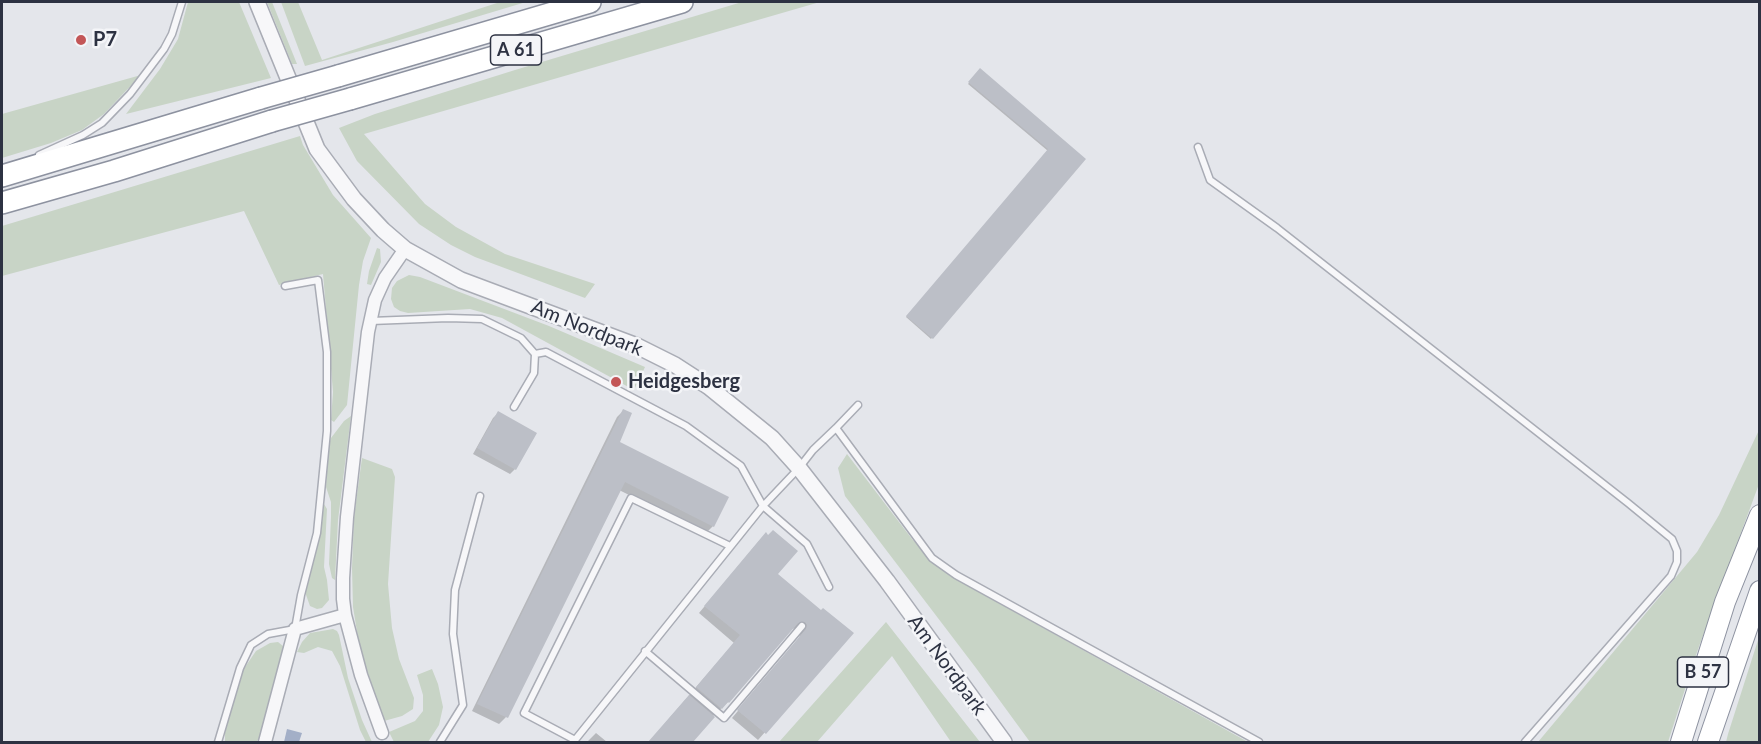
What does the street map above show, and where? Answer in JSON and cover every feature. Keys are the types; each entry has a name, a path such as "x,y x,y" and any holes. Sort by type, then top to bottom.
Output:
{"highway":[{"name":"A 61","path":"2,176 590,2"},
{"name":"A 61","path":"2,203 114,171 272,121 682,2"},
{"name":"B 57","path":"1681,742 1725,602 1760,515"},
{"name":"B 57","path":"1708,742 1760,591"}],"street":[{"name":"Am Nordpark","path":"257,2 316,148 354,199 383,230 405,249 461,280 637,346 675,365 709,387 772,438 799,468 887,582 1004,742"},
{"path":"382,733 361,675 343,599 347,517 370,321 375,300 385,278 405,249"},
{"path":"265,742 296,629 345,615"}],"lane":[{"path":"33,158 102,123 130,94 164,50 172,34 182,2"},
{"path":"1198,147 1210,180 1328,268 1672,539 1677,556 1671,576 1526,742"},
{"path":"2,171 22,162"},
{"path":"218,742 240,668 251,645 268,634 296,629 301,595 317,532 327,431 327,352 318,280 285,286"},
{"path":"370,321 482,319 520,338 535,354 534,373 514,407"},
{"path":"535,354 546,352 686,426 741,466 763,506 807,544 829,587"},
{"path":"730,546 631,498 524,713 575,740 763,506 813,450 858,405"},
{"path":"836,428 932,558 956,575 1259,742"},
{"path":"440,742 463,705 453,634 454,590 480,496"},
{"path":"645,651 724,718 802,626"}],"green space":[{"path":"188,2 239,2 271,78 126,114 160,69 178,39"},
{"path":"267,2 272,2 297,64 292,64"},
{"path":"281,2 298,2 322,60 500,2 526,2 305,66"},
{"path":"742,2 820,2 364,134 425,204 456,227 505,254 595,284 585,298 475,257 451,245 419,224 357,161 339,128 375,114 515,70"},
{"path":"141,75 104,114 82,130 51,143 2,158 2,114"},
{"path":"300,136 333,195 371,238 363,261 359,285 347,405 334,422 331,420 333,392 323,274 279,285 244,211 2,276 2,226"},
{"path":"377,248 380,249 381,262 371,285 367,284 369,271"},
{"path":"409,275 420,277 549,326 645,367 634,390 502,318 470,309 408,313 400,311 394,307 391,299 392,288 397,281"},
{"path":"351,416 338,520 335,580 332,578 329,564 331,502 326,487 328,447 331,438 344,421"},
{"path":"1759,430 1759,484 1697,652 1668,742 1538,742 1697,552 1719,515"},
{"path":"847,454 912,539 950,576 1248,742 1030,742 845,496 838,468"},
{"path":"362,458 392,469 395,477 388,584 392,628 399,659 414,698 413,709 402,716 384,721 360,650 353,607 354,517"},
{"path":"324,504 327,509 324,567 329,600 322,608 317,609 310,606 305,592 321,531"},
{"path":"886,622 980,742 951,742 892,656 817,742 779,742"},
{"path":"333,629 339,635 348,678 372,742 366,742 360,730 340,666 332,651 318,647 304,653 297,652 310,633"},
{"path":"1759,637 1759,742 1726,742 1728,734"},
{"path":"278,642 283,646 282,655 262,735 256,742 225,742 225,733 241,673 256,651 270,643"},
{"path":"432,669 443,707 439,725 428,742 394,742 389,732 415,721 423,711 423,695 417,675"}],"water":[{"path":"287,729 302,733 299,742 284,742"}],"building":[{"path":"980,68 1086,159 933,339 906,316 1048,149 968,82"},
{"path":"623,409 632,413 620,442 729,497 714,527 625,482 508,718 477,704"},
{"path":"498,411 537,433 516,470 477,448"},
{"path":"773,530 798,551 778,574 821,610 823,608 854,633 766,734 737,710 806,629 805,622 798,623 722,709 696,687 740,635 704,606 766,532 768,535"},
{"path":"689,695 715,717 693,742 648,742"}],"place":[{"name":"P7","path":"81,40"},
{"name":"Heidgesberg","path":"616,382"}]}
